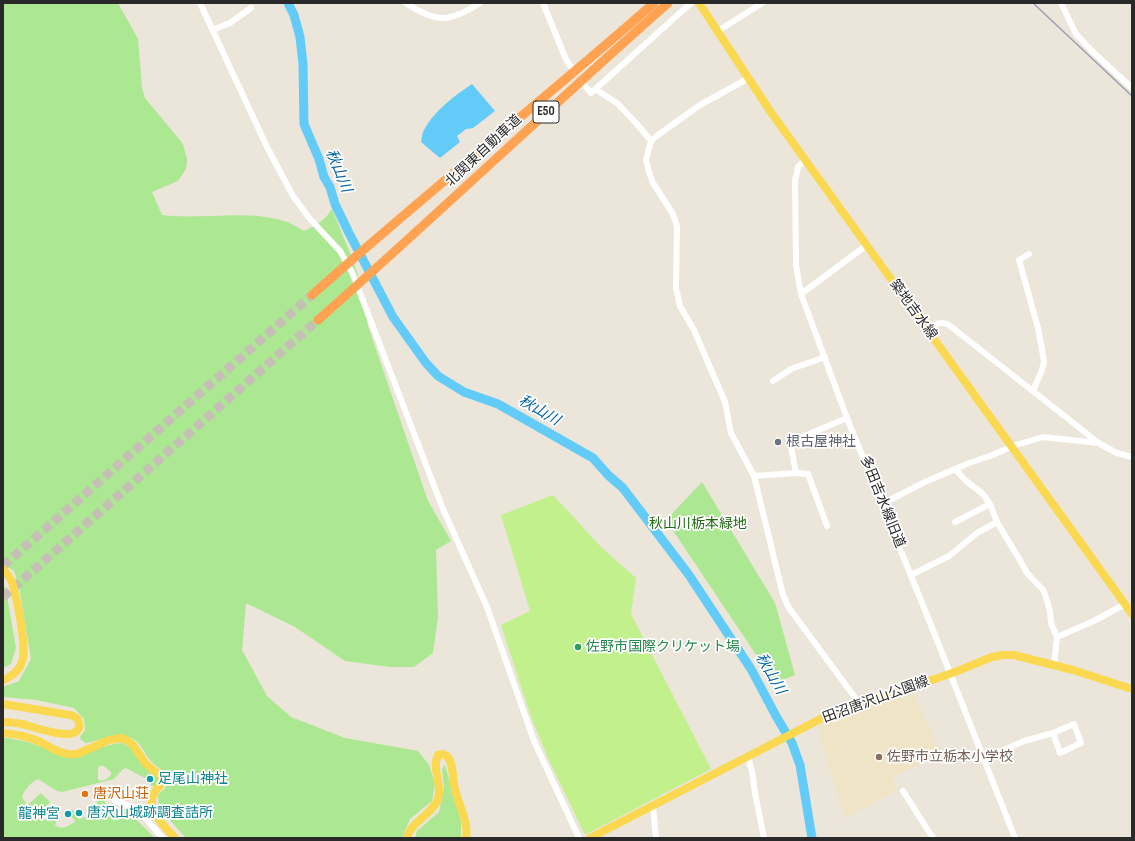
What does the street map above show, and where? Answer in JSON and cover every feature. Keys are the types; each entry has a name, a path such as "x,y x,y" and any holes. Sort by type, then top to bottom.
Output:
{"highway":[{"name":"北関東自動車道","path":"312,295 414,205 585,63 654,3"},
{"name":"北関東自動車道","path":"318,320 426,224 592,70 668,3"}],"main road":[{"name":"築地吉水線","path":"700,3 770,111 1132,614"},
{"path":"3,569 8,574 12,584 20,623 23,657 13,675 3,680"},
{"name":"田沼唐沢山公園線","path":"590,838 832,713 918,685 992,657 1014,655 1088,674 1132,689"},
{"path":"3,704 70,715 78,720 79,725 78,730 73,733 58,734 22,724 3,722"},
{"path":"3,733 21,735 37,740 61,753 71,754 76,754 116,738 128,741 133,745 146,764 162,777 162,782 152,797 152,806 160,820 175,838"},
{"path":"407,838 410,829 428,814 440,793 436,761 438,755 443,754 447,756 452,764 454,788 467,827 466,838"}],"street":[{"path":"200,3 267,147 293,196 310,219 340,252 352,272 443,509 489,613 534,741 579,838"},
{"path":"406,3 421,13 437,18 448,18 460,14 480,3"},
{"path":"543,3 570,66"},
{"path":"585,86 591,93 595,90 691,3"},
{"path":"718,31 762,3"},
{"path":"1061,3 1076,34 1132,88"},
{"path":"212,30 230,23 251,8"},
{"path":"749,78 700,105 670,125 651,141 646,160 650,175 659,193 673,214 677,226 676,288 680,306 694,330 725,402 731,433 754,476 783,595 789,608 859,703"},
{"path":"595,90 617,103 651,141"},
{"name":"多田吉水線旧道","path":"805,160 798,167 795,181 796,265 801,294 824,357 1015,838"},
{"path":"801,294 867,245"},
{"path":"1030,254 1019,260 1038,328 1044,361 1042,370 1033,391"},
{"path":"928,330 941,322 945,322 1100,444 1117,453 1132,458"},
{"path":"773,382 792,369 824,357"},
{"path":"796,473 790,442 848,418"},
{"path":"882,504 925,482 955,469 1042,437 1100,444"},
{"path":"955,469 966,481 983,494 990,504 997,522 1027,573 1044,590 1050,611 1051,623 1057,637 1054,665"},
{"path":"754,476 796,473 808,474 827,526"},
{"path":"955,522 990,504"},
{"path":"911,575 949,556 977,533 997,522"},
{"path":"1057,637 1125,604"},
{"path":"983,758 1024,741 1053,733 1074,724 1082,743 1060,753 1053,733"},
{"path":"748,757 752,771 764,838"},
{"path":"903,791 933,838"},
{"path":"115,802 136,808 163,838"},
{"path":"653,806 656,838"}],"shaded area":[{"name":"佐野市立栃本小学校","path":"913,692 941,753 892,778 898,790 848,817 845,817 818,729 821,724 829,720 862,707"}],"green space":[{"path":"3,3 118,3 138,39 142,88 145,98 183,144 187,159 186,169 178,181 152,192 162,215 254,216 284,221 304,231 320,222 332,209 358,276 368,326 428,501 451,541 436,550 438,617 433,653 414,667 390,667 345,661 295,627 246,603 242,650 267,696 291,717 345,738 418,751 429,765 435,784 432,801 410,819 402,838 186,838 159,808 158,795 165,788 168,781 166,775 150,760 137,742 132,738 119,736 86,743 81,740 80,737 85,730 84,719 74,708 36,700 3,697 3,687 19,681 31,659 19,586 14,571 3,564"},
{"name":"秋山川栃本緑地","path":"702,482 775,603 795,675 775,683 666,520"},
{"name":"佐野市国際クリケット場","path":"553,495 602,548 636,578 631,614 711,769 587,834 584,833 548,758 531,717 501,625 530,611 501,515"},
{"path":"3,583 6,590 16,648 11,664 3,668"},
{"path":"3,738 28,742 58,753 88,752 113,744 122,743 130,747 159,779 155,786 152,786 145,778 126,768 123,769 114,779 62,792 57,791 38,779 28,786 22,797 35,818 47,820 55,817 57,819 55,825 62,828 75,821 65,812 73,810 77,818 80,819 99,811 96,799 103,797 107,807 114,805 116,808 119,807 125,809 155,838 3,838","holes":["99,766 104,766 111,772 111,775 107,779 100,781 98,779"]},
{"path":"445,765 461,822 461,838 415,838 417,831 439,812 444,788 442,769"},
{"path":"41,793 50,802 45,808 34,814 29,804"}],"water":[{"path":"472,84 495,111 473,128 466,129 457,136 460,142 440,158 421,142 423,131 439,110"}],"waterway":[{"name":"秋山川","path":"288,3 294,15 300,37 303,64 304,124 319,159 324,177 330,187 335,204 393,317 426,363 438,376 464,392 498,404 593,458 608,475 623,488 689,575 751,669 792,743 800,765 812,838"}],"tunnel":[{"path":"3,566 312,295"},
{"path":"3,597 318,320"}],"railway":[{"path":"1033,3 1132,96"}],"place":[{"name":"根古屋神社","path":"778,442"},
{"name":"佐野市国際クリケット場","path":"578,647"},
{"name":"佐野市立栃本小学校","path":"879,757"},
{"name":"足尾山神社","path":"150,779"},
{"name":"唐沢山荘","path":"85,794"},
{"name":"唐沢山城跡調査詰所","path":"79,813"},
{"name":"龍神宮","path":"68,814"}]}
